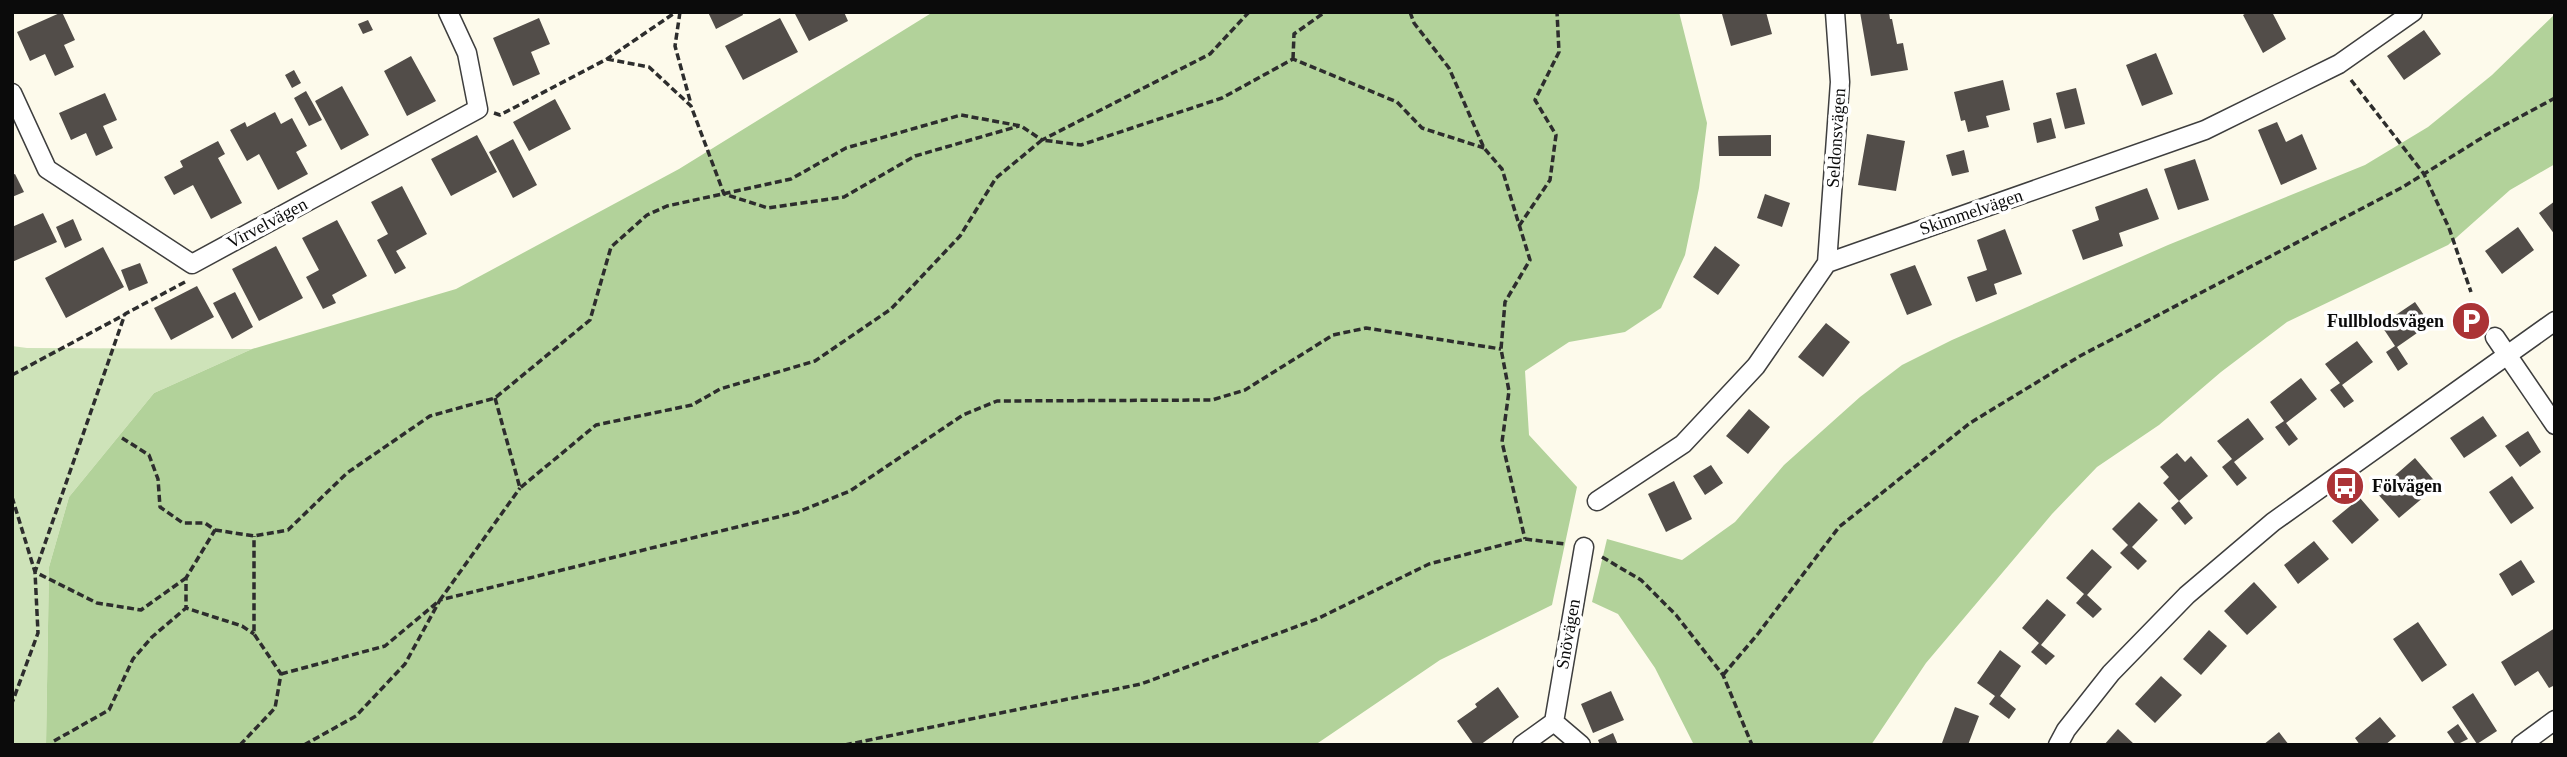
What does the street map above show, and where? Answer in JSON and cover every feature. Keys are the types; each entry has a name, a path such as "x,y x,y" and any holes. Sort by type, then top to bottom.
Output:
{"street":[{"path":"448,12 467,53 478,109"},
{"name":"Seldonsvägen","path":"1827,263 1840,82 1835,12"},
{"name":"Skimmelvägen","path":"1827,263 2205,130 2339,64 2413,12"},
{"path":"12,93 47,169 192,264"},
{"name":"Virvelvägen","path":"192,264 478,109"},
{"path":"1597,501 1683,444 1756,366 1827,263"},
{"path":"2058,745 2066,730 2111,673 2187,595 2273,522 2555,321"},
{"path":"2495,337 2555,425"},
{"name":"Snövägen","path":"1554,722 1584,547"},
{"path":"2521,745 2555,720"},
{"path":"1522,745 1554,722 1581,745"}],"path":[{"path":"478,109 500,115 607,59 678,12"},
{"path":"678,12 675,46 691,106 724,194"},
{"path":"304,745 355,716 405,664 440,600 520,488 596,425 692,405 720,389 815,361 891,309 960,236 996,178 1042,140 1210,54 1249,12"},
{"path":"1293,59 1294,34 1325,12"},
{"path":"1410,12 1414,23 1450,68 1484,148 1502,169 1530,260 1505,302 1501,349 1509,391 1502,442 1525,539"},
{"path":"1520,226 1550,180 1556,135 1535,100 1559,51 1557,12"},
{"path":"607,59 649,67 691,106"},
{"path":"122,438 149,455 158,479 160,507 183,523 205,523 215,530 254,536 288,530 347,474 430,416 495,398 590,320 611,247 647,215 667,206 791,179 846,148 961,115 1021,126 1042,140 1081,145 1222,98 1293,59"},
{"path":"1293,59 1397,102 1422,128 1484,148"},
{"path":"2339,64 2424,174 2449,228 2471,292"},
{"path":"1723,675 1839,527 1970,423 2080,356 2403,187 2488,134 2555,98"},
{"path":"724,194 768,208 844,197 915,156 1021,126"},
{"path":"12,375 190,279 192,264"},
{"path":"35,572 125,314"},
{"path":"281,674 385,646 440,600 798,512 850,491 963,415 998,401 1212,400 1245,390 1333,335 1367,328 1501,349"},
{"path":"495,398 520,488"},
{"path":"12,497 35,572 38,633 12,703"},
{"path":"35,572 97,603 141,610 186,578 215,530"},
{"path":"254,536 254,634"},
{"path":"845,745 1141,684 1317,620 1429,564 1525,539 1584,547 1641,580 1676,615 1723,675 1752,745"},
{"path":"54,741 109,710 132,659 152,637 186,608 186,578"},
{"path":"186,608 242,626 254,634 281,674 275,708 240,745"}],"green space":[{"path":"933,12 1679,12 1707,123 1699,188 1685,255 1661,308 1625,332 1569,342 1525,371 1529,435 1577,487 1552,605 1440,660 1315,745 46,745 49,567 69,497 154,393 252,349 456,289 679,169"},
{"path":"2555,14 2555,164 2510,190 2448,245 2287,322 2221,372 2159,425 2097,467 2052,514 1926,663 1871,745 1694,745 1655,668 1618,614 1592,602 1607,539 1682,560 1735,522 1784,465 1860,397 1902,365 1952,340 2168,245 2365,165 2428,127 2492,75"},
{"path":"12,346 252,349 154,393 69,497 49,567 46,745 12,745"}],"building":[{"path":"62,12 75,40 64,45 74,67 55,76 45,54 30,61 17,32"},
{"path":"708,12 742,12 743,15 716,29"},
{"path":"794,12 844,12 848,21 809,41"},
{"path":"1766,12 1772,34 1731,46 1722,14"},
{"path":"1860,12 1889,12 1897,44 1903,43 1908,70 1871,76"},
{"path":"2248,12 2272,12 2286,39 2263,53 2243,15"},
{"path":"539,18 550,44 531,52 540,74 513,86 493,38"},
{"path":"780,18 798,52 743,80 725,46"},
{"path":"368,20 373,30 363,34 358,24"},
{"path":"2424,30 2441,54 2404,80 2387,56"},
{"path":"2156,53 2173,94 2142,106 2126,65"},
{"path":"411,56 436,101 407,116 384,71"},
{"path":"294,70 301,83 292,88 285,75"},
{"path":"2003,80 2010,110 1986,116 1989,127 1968,132 1965,120 1961,121 1954,92"},
{"path":"342,86 369,135 341,150 315,101"},
{"path":"2076,88 2085,124 2065,129 2056,93"},
{"path":"306,91 322,120 309,126 294,98"},
{"path":"105,93 117,120 103,126 113,148 96,156 86,133 71,140 59,113"},
{"path":"555,99 571,129 529,151 513,122"},
{"path":"275,112 281,124 292,118 307,146 296,152 308,174 278,190 259,154 247,161 230,130 245,122 247,127"},
{"path":"2051,118 2056,138 2037,143 2033,123"},
{"path":"2277,122 2286,142 2302,134 2317,169 2281,185 2258,130"},
{"path":"1867,134 1905,141 1896,191 1858,185"},
{"path":"477,135 497,172 451,196 431,159"},
{"path":"1771,135 1771,156 1719,156 1718,136"},
{"path":"513,139 537,185 513,198 489,152"},
{"path":"218,141 225,154 218,158 242,203 211,219 193,185 174,195 164,177 183,167 180,161"},
{"path":"1964,150 1969,172 1952,176 1946,155"},
{"path":"2195,159 2209,200 2178,210 2164,169"},
{"path":"15,174 24,192 12,197 12,175"},
{"path":"402,186 427,234 396,251 406,268 395,274 377,240 388,234 371,202"},
{"path":"2147,188 2159,219 2119,233 2123,246 2083,260 2072,230 2099,220 2095,207"},
{"path":"1765,194 1790,203 1782,227 1757,218"},
{"path":"2555,201 2555,235 2539,213"},
{"path":"43,213 57,242 12,262 12,227"},
{"path":"73,219 82,240 65,248 56,227"},
{"path":"337,220 367,276 332,295 336,303 323,309 306,277 319,270 302,238"},
{"path":"2518,227 2534,250 2502,274 2485,251"},
{"path":"2005,229 2022,274 1994,284 1997,294 1976,302 1967,277 1987,270 1977,240"},
{"path":"276,246 303,298 259,321 232,269"},
{"path":"1715,246 1740,265 1718,295 1693,277"},
{"path":"103,247 124,287 66,318 45,278"},
{"path":"140,263 148,283 129,291 121,270"},
{"path":"1915,265 1932,305 1907,315 1890,274"},
{"path":"197,286 214,317 171,340 154,308"},
{"path":"235,292 253,327 232,339 213,303"},
{"path":"2415,302 2430,324 2397,347 2408,364 2398,371 2386,352 2395,346 2381,325"},
{"path":"1826,323 1850,342 1823,377 1798,357"},
{"path":"2357,341 2373,362 2342,385 2354,401 2344,408 2330,390 2340,383 2325,364"},
{"path":"2301,378 2317,399 2286,423 2298,439 2289,446 2275,427 2284,421 2270,402"},
{"path":"1749,409 1770,427 1748,454 1726,436"},
{"path":"2483,416 2497,436 2464,458 2450,438"},
{"path":"2248,418 2264,439 2234,462 2247,478 2237,486 2222,467 2232,459 2217,441"},
{"path":"2528,431 2541,452 2520,467 2505,446"},
{"path":"2177,453 2185,462 2191,456 2208,476 2179,501 2163,483 2169,477 2160,467"},
{"path":"2415,458 2438,485 2399,518 2376,492"},
{"path":"1711,465 1723,483 1705,495 1693,476"},
{"path":"2512,476 2534,508 2511,524 2489,492"},
{"path":"1674,481 1692,519 1666,532 1648,494"},
{"path":"2360,498 2379,520 2352,544 2332,521"},
{"path":"2179,501 2193,518 2185,525 2171,508"},
{"path":"2139,502 2158,520 2132,547 2147,561 2138,570 2120,553 2128,545 2112,529"},
{"path":"2314,541 2329,559 2298,584 2284,565"},
{"path":"2092,549 2112,567 2087,595 2102,609 2093,618 2076,603 2084,594 2066,578"},
{"path":"2521,560 2535,582 2512,596 2499,574"},
{"path":"2254,582 2277,607 2247,635 2224,611"},
{"path":"2047,599 2066,615 2041,645 2055,656 2046,665 2031,652 2039,643 2022,628"},
{"path":"2418,622 2447,665 2422,682 2393,639"},
{"path":"2555,628 2555,685 2549,688 2538,671 2515,686 2501,662"},
{"path":"2209,630 2227,646 2201,675 2183,659"},
{"path":"2000,650 2021,666 2000,696 2016,709 2009,719 1989,704 1995,696 1977,683"},
{"path":"2161,676 2182,695 2155,723 2135,704"},
{"path":"1498,687 1519,717 1480,745 1474,745 1457,721"},
{"path":"1611,691 1624,720 1593,733 1581,704"},
{"path":"2473,693 2497,731 2477,744 2452,707"},
{"path":"1955,707 1979,716 1968,745 1942,743"},
{"path":"2380,717 2396,736 2385,745 2360,745 2355,738"},
{"path":"2458,724 2468,739 2456,745 2447,732"},
{"path":"2118,729 2135,745 2104,745"},
{"path":"2279,732 2289,745 2263,745"},
{"path":"1613,733 1618,745 1600,745 1598,740"}],"place":[{"name":"Fullblodsvägen","path":"2471,321"},
{"name":"Fölvägen","path":"2345,486"}]}
